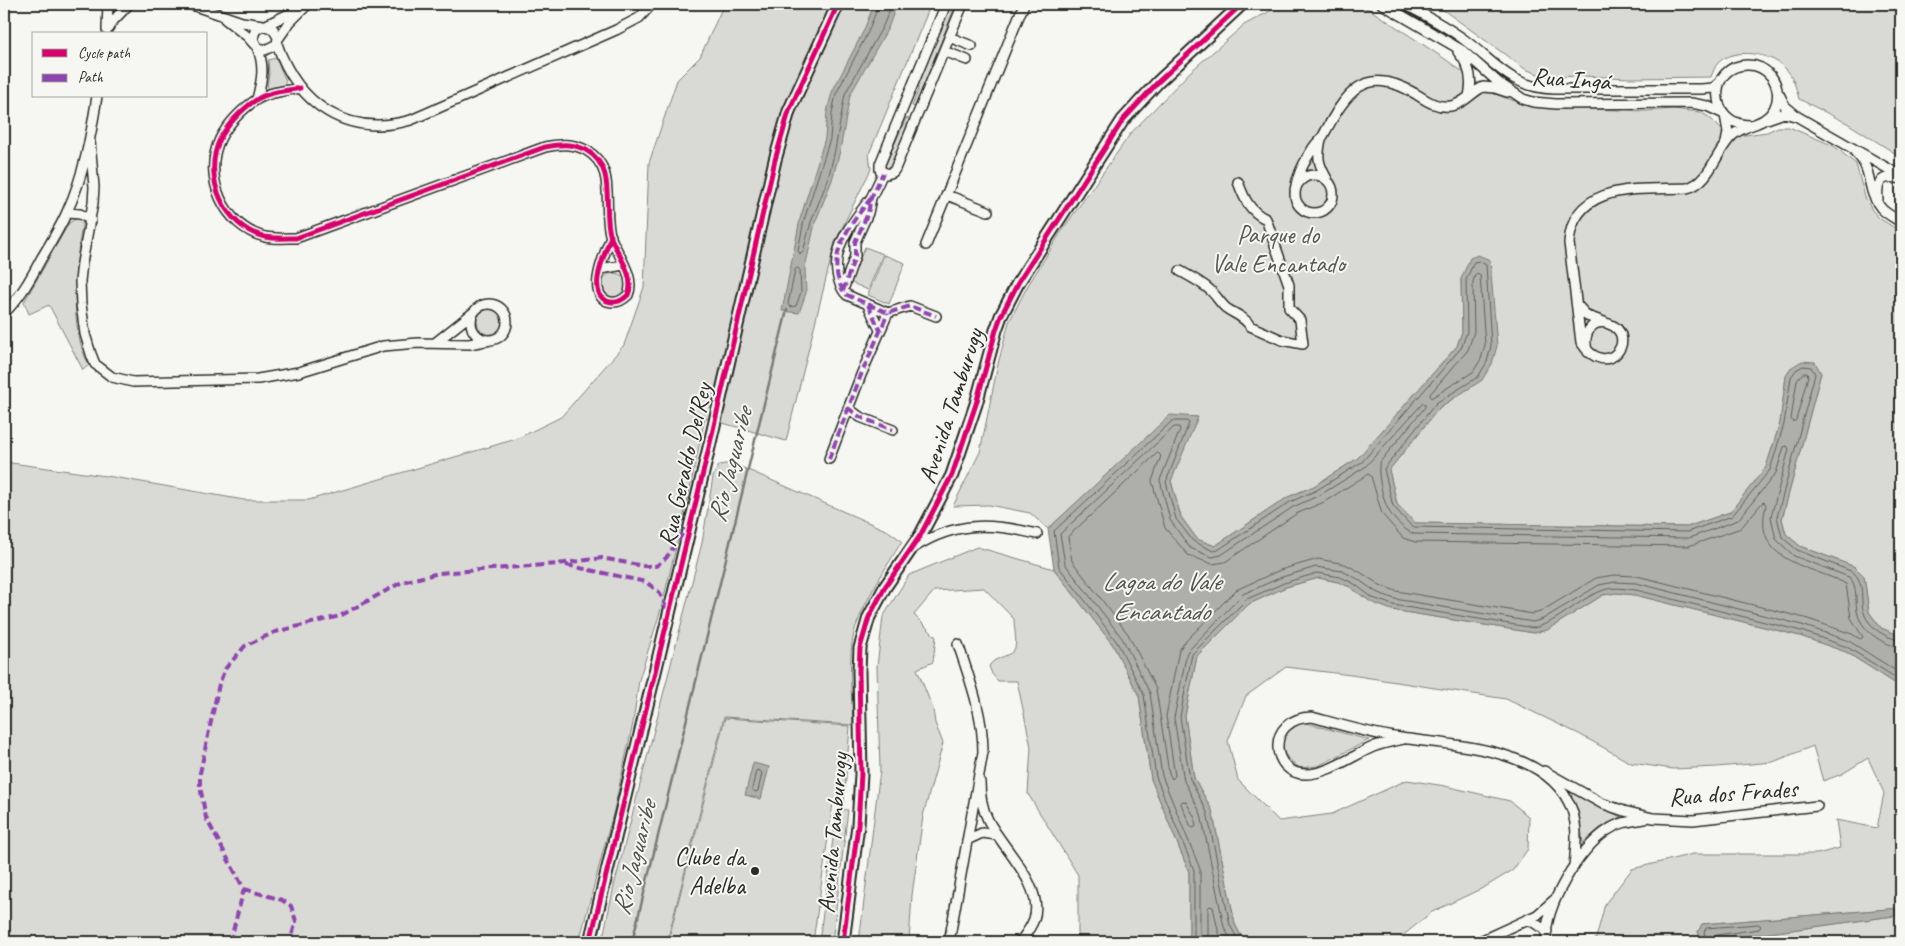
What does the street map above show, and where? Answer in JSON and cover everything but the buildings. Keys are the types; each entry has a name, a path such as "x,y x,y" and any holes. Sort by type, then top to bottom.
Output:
{"main road":[{"name":"Rua Geraldo Del'Rey","path":"590,942 707,456 775,160 790,112 838,4"},
{"name":"Avenida Tamburugy","path":"843,942 858,825 861,774 858,704 860,648 876,601 912,549 940,501 952,475 976,404 996,330 1018,283 1124,120 1158,82 1242,4"}],"street":[{"path":"106,32 108,4"},
{"path":"118,4 128,4"},
{"path":"106,32 128,4"},
{"path":"189,4 242,22 265,25 276,32 288,71 300,88 318,105 341,119 369,126 397,124 411,120 622,28 639,18 652,4"},
{"path":"946,4 880,164 879,168 883,173 890,174 893,172 963,4"},
{"path":"926,245 1024,4"},
{"name":"Rua Ingá","path":"1382,4 1463,51 1499,83 1523,99 1556,104 1678,102 1708,106 1725,115"},
{"name":"Rua Ingá","path":"1405,4 1462,38 1510,77 1531,87 1554,89 1702,89 1713,88 1719,84"},
{"path":"255,46 253,35 255,31 306,5"},
{"path":"255,46 266,50 278,42 290,22 306,5"},
{"path":"218,14 243,33 255,46 261,57 263,73 257,99"},
{"path":"950,37 972,46"},
{"path":"1444,41 1459,54 1469,70 1471,86 1469,96"},
{"path":"944,51 967,60"},
{"path":"1726,143 1728,132 1725,115 1717,100 1719,84 1729,71 1736,67 1751,65 1766,71 1776,84 1785,106 1798,117 1901,178"},
{"path":"1321,139 1318,156 1319,164 1333,191 1331,205 1320,213 1306,212 1296,203 1295,190 1298,175 1342,101 1356,88 1380,80 1390,81 1430,102 1445,107 1460,103 1478,90 1488,87 1523,99"},
{"path":"300,88 257,99 231,123 220,140 214,163 214,178 218,193 234,220 248,230 264,237 296,238 545,147 569,144 590,153 604,170 607,179 611,236 631,284 630,290 624,299 618,302 610,302 600,295 597,283 611,236"},
{"path":"1766,120 1776,104 1778,91"},
{"path":"4,312 20,295 30,280 67,213 82,173 90,142 96,98"},
{"path":"902,109 917,115"},
{"path":"1577,305 1587,316 1606,322 1620,333 1622,345 1616,355 1604,359 1593,356 1588,352 1581,342 1576,313 1577,305 1569,243 1573,224 1583,208 1590,202 1608,193 1694,186 1701,182 1726,143 1737,132 1784,113 1798,117"},
{"path":"1725,115 1737,123 1752,125"},
{"path":"90,142 94,186 91,220 80,281 81,304 87,346 95,364 112,377 133,382 258,379 299,372 383,346 435,343 470,344 496,339 505,331 507,326 505,314 498,306 486,305 476,310 435,343"},
{"path":"1847,145 1865,164 1872,194 1878,205 1886,213 1901,222"},
{"path":"883,173 871,198 855,219 838,253 836,269 843,291 847,296 888,313 910,306 936,316"},
{"path":"1295,190 1298,183 1311,175 1326,179 1331,185"},
{"path":"1878,205 1878,188 1883,178 1888,176 1901,178"},
{"path":"1180,271 1202,283 1226,308 1236,312 1250,326 1282,340 1303,344 1300,320 1289,308 1289,285 1266,219 1256,215 1245,201 1238,182"},
{"path":"947,195 988,211"},
{"path":"843,291 855,256 855,242 868,213 871,198"},
{"path":"67,213 80,214 91,220"},
{"path":"843,242 855,247"},
{"path":"600,269 624,265"},
{"path":"868,305 880,330"},
{"path":"476,310 472,320 473,330 481,338 491,340"},
{"path":"829,459 888,313"},
{"path":"1588,352 1585,340 1586,334 1594,325 1606,322"},
{"path":"848,408 860,417 893,430"},
{"path":"912,549 929,538 950,530 988,525 1037,534"},
{"path":"949,942 975,788 983,752 982,724 958,644"},
{"name":"Rua dos Frades","path":"1403,738 1375,746 1314,774 1294,772 1285,765 1280,756 1278,746 1279,736 1291,720 1312,716 1374,734 1476,748 1518,760 1550,773 1601,803 1653,818 1693,820 1817,806"},
{"path":"1374,734 1375,746"},
{"path":"1535,767 1562,794 1572,810 1577,842 1574,866 1556,898 1546,942"},
{"path":"980,769 980,790 988,820 1026,878 1036,901 1034,920 1020,942"},
{"path":"1562,794 1570,785"},
{"path":"1624,811 1625,822"},
{"name":"Rua dos Frades","path":"1574,866 1588,847 1609,829 1625,822 1653,818"},
{"path":"967,840 982,833 998,835"},
{"path":"1577,842 1581,847 1588,847"},
{"path":"1478,942 1528,919 1545,909 1556,898"},
{"path":"1528,919 1547,931"}],"green space":[{"path":"724,4 931,4 869,154 871,169 835,242 786,441 705,418 661,609 639,680 633,723 614,810 579,942 4,942 4,462 113,477 244,500 309,500 516,439 561,417 624,345 644,287 649,163 677,80 700,57"},
{"path":"951,4 956,4 915,107 912,106 918,91 918,81"},
{"name":"Parque do Vale Encantado","path":"1283,4 1351,4 1369,9 1445,59 1492,93 1532,107 1647,111 1673,109 1700,112 1709,117 1721,129 1738,136 1767,132 1778,127 1789,127 1834,146 1856,164 1865,197 1872,210 1879,218 1901,232 1901,636 1881,628 1869,612 1864,576 1855,567 1800,546 1786,534 1782,519 1821,373 1792,367 1786,376 1780,423 1766,468 1730,512 1687,527 1415,523 1397,504 1389,470 1440,407 1482,380 1461,279 1462,332 1457,346 1358,458 1314,486 1288,497 1215,546 1197,539 1181,517 1171,481 1197,417 1170,416 1048,529 1030,513 989,505 953,506 980,452 998,364 1009,322 1027,287 1063,229 1131,133 1190,72 1244,25"},
{"path":"1435,4 1536,4 1542,7 1592,4 1901,4 1901,157 1847,123 1799,99 1794,82 1784,67 1778,62 1761,55 1742,54 1725,58 1715,67 1711,77 1552,77 1525,69"},
{"path":"276,58 286,81 283,87 271,91 267,86 268,60"},
{"path":"906,118 909,119 899,154 893,166 888,170 885,166"},
{"path":"77,218 83,221 76,275 76,314 82,350 89,365 83,370 49,305 29,314 24,302 69,223"},
{"path":"865,247 883,254 868,290 850,282"},
{"path":"884,255 905,263 889,304 868,295"},
{"path":"614,273 623,277 627,286 623,295 614,299 605,295 601,286 605,277"},
{"path":"490,309 499,313 503,322 499,331 490,335 481,331 477,322 481,313"},
{"path":"732,463 888,531 902,541 870,595 855,629 851,651 853,725 724,717 667,942 602,942 614,886 702,543 713,477 719,465"},
{"path":"977,547 1054,569 1113,645 1139,696 1151,779 1189,872 1189,942 1078,942 1078,875 1028,794 1031,747 1017,681 998,681 992,674 989,666 995,660 1011,653 1015,648 1014,619 984,588 934,591 914,615 936,637 933,662 917,669 933,709 935,723 943,743 923,816 912,895 909,942 859,942 880,770 877,666 883,617 909,575"},
{"path":"1319,578 1350,587 1371,602 1392,610 1534,633 1547,630 1603,595 1616,593 1635,595 1800,636 1846,652 1901,687 1901,908 1702,924 1698,932 1703,942 1595,942 1605,904 1632,869 1693,854 1817,854 1840,848 1836,820 1877,828 1884,793 1868,758 1842,774 1823,781 1813,746 1773,762 1673,769 1631,763 1579,734 1506,699 1286,667 1246,696 1228,741 1238,780 1279,821 1332,814 1407,780 1445,786 1510,801 1529,817 1528,849 1513,870 1485,887 1432,912 1401,937 1398,942 1244,942 1235,924 1212,810 1194,778 1185,716 1197,656 1249,604 1286,587"},
{"name":"Clube da Adelba","path":"725,718 850,726 844,803 833,803 813,942 668,942"},
{"path":"1302,722 1369,740 1318,766 1300,768 1287,757 1283,750 1283,744 1288,732"},
{"path":"1569,791 1621,817 1600,828 1583,843 1579,814"},
{"path":"837,809 848,810 832,942 819,942"},
{"path":"1901,915 1901,942 1703,942"}],"water":[{"path":"874,4 897,4 888,28 850,95 840,151 832,180 815,223 805,268 806,293 799,313 782,311 800,219 825,138 827,112 832,92 864,30"},
{"name":"Lagoa do Vale Encantado","path":"1478,255 1490,260 1497,346 1492,364 1482,380 1440,407 1389,470 1397,504 1415,523 1687,527 1730,512 1766,467 1780,423 1786,376 1792,367 1802,361 1815,362 1821,373 1782,519 1786,534 1800,546 1855,567 1864,576 1869,612 1881,628 1901,636 1901,687 1846,652 1800,636 1635,595 1616,593 1603,595 1547,630 1534,633 1392,610 1371,602 1350,587 1319,578 1286,587 1249,604 1197,656 1185,716 1194,778 1212,810 1235,924 1244,942 1189,942 1189,872 1151,779 1139,696 1113,645 1054,569 1048,529 1170,415 1198,417 1171,481 1181,517 1197,539 1215,546 1288,497 1314,486 1358,458 1457,346 1462,332 1461,279 1470,258"},
{"path":"753,763 769,767 761,799 745,795"},
{"path":"1901,908 1901,915 1703,942 1698,932 1702,924"}],"waterway":[{"name":"Rio Jaguaribe","path":"632,942 787,310"}],"marked path":[{"path":"843,291 855,256 855,242 868,213 871,198 883,173"},
{"path":"871,198 851,225 840,245 836,267 842,290 847,295 888,313 910,306 936,316"},
{"path":"868,305 880,330"},
{"path":"829,459 861,375 888,313"},
{"path":"848,408 860,417 893,430"},
{"path":"230,942 244,889 206,818 200,786 200,773 219,684 225,669 245,646 275,632 340,616 402,582 439,573 558,564 602,558 643,566 656,566 666,558 686,529"},
{"path":"566,565 646,582 659,592 668,611"},
{"path":"244,889 282,900 291,906 296,921 290,942"}],"cycle path":[{"path":"590,942 707,456 775,160 789,111 838,4"},
{"path":"843,942 858,825 861,774 860,648 869,617 885,587 920,536 952,475 976,404 996,330 1018,283 1123,120 1158,82 1242,4"},
{"path":"300,88 260,97 235,118 220,139 215,154 214,169 220,198 228,212 238,223 251,231 269,238 296,238 545,147 566,145 586,150 596,158 606,178 608,226 611,238 630,281 628,295 616,302 607,301 601,296 598,289 599,271 605,252 609,243 611,236"}],"place":[{"name":"Clube da Adelba","path":"755,871"}]}
